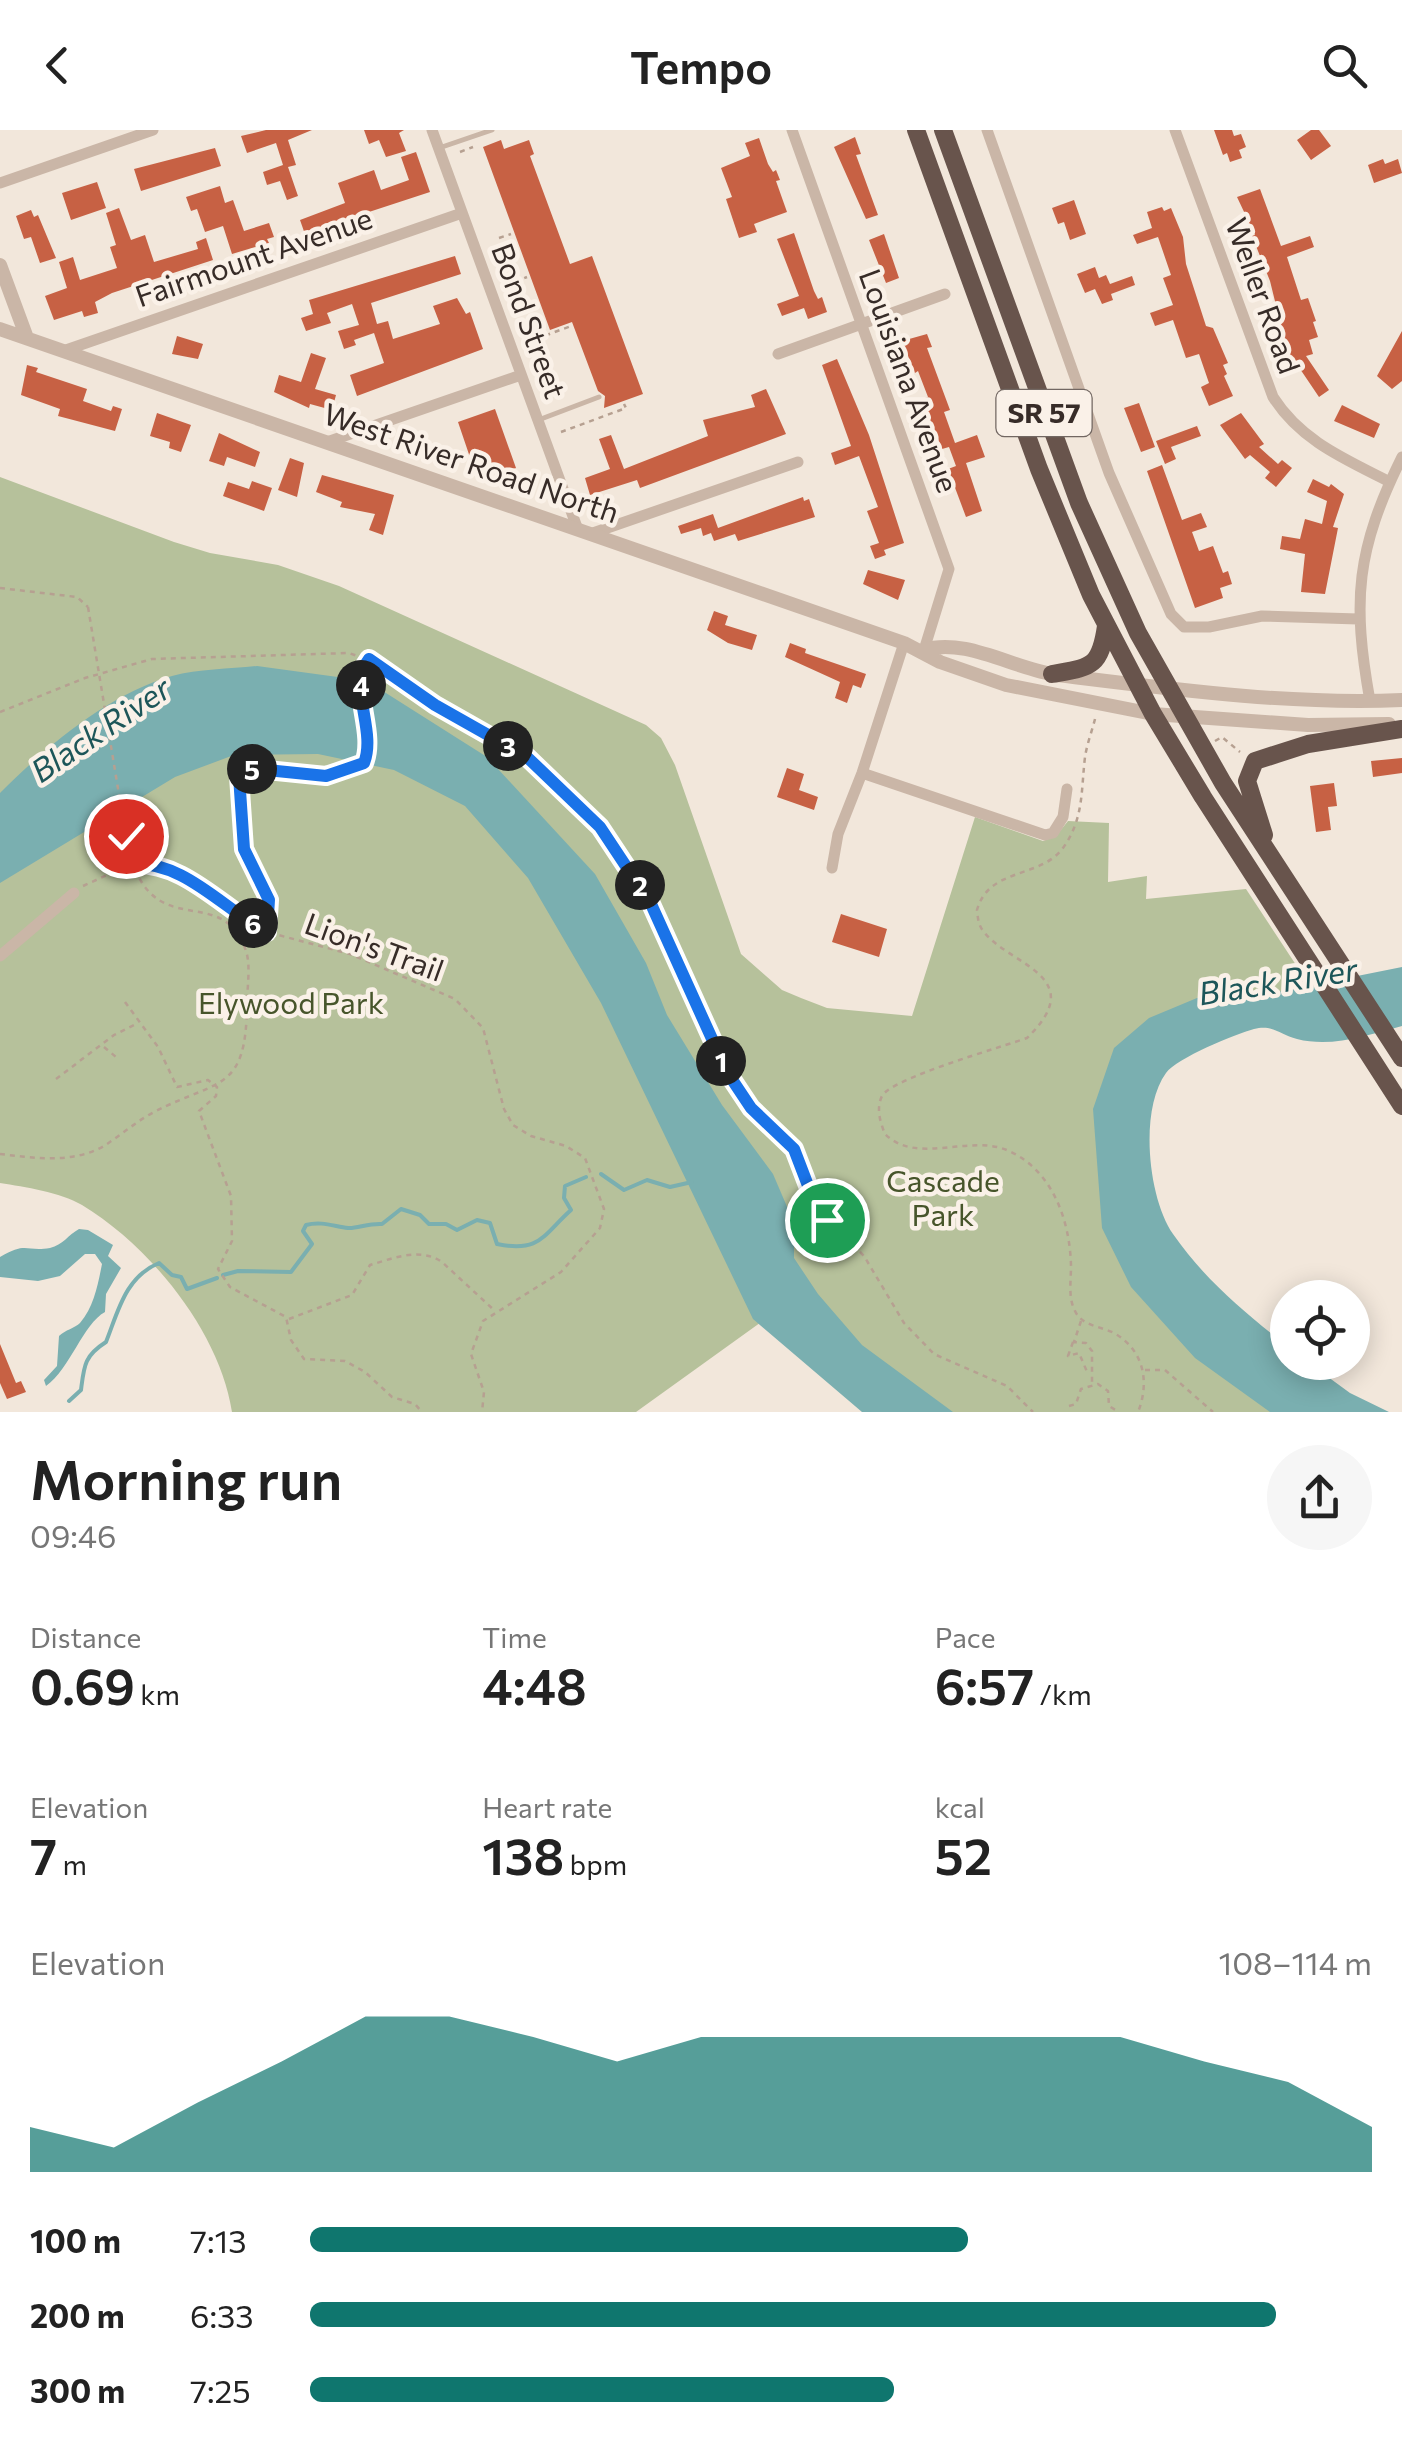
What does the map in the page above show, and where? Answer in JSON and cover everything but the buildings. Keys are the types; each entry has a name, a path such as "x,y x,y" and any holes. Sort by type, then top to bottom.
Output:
{"highway":[{"name":"SR 57","path":"916,130 1038,470 1106,626 1153,714 1402,1106"},
{"name":"SR 57","path":"944,130 1095,542 1198,742 1402,1058"},
{"path":"1052,674 1090,667 1102,652 1106,626"},
{"path":"1273,859 1246,781 1254,762 1308,744 1402,726"}],"street":[{"path":"0,183 153,130"},
{"name":"Bond Street","path":"432,130 538,420 584,532"},
{"name":"Louisiana Avenue","path":"792,130 949,570 924,650"},
{"path":"987,130 1109,473 1171,614 1184,627 1209,627 1262,616 1358,620"},
{"name":"Weller Road","path":"1175,130 1273,397 1295,426 1313,441 1390,482"},
{"name":"Fairmount Avenue","path":"63,350 462,213"},
{"path":"0,265 27,338"},
{"path":"778,354 945,294"},
{"name":"West River Road North","path":"0,329 924,650 940,662 1006,685 1153,714 1308,725 1402,726"},
{"path":"326,442 521,375"},
{"path":"1370,701 1358,620 1364,556 1402,456"},
{"path":"584,532 798,462"},
{"path":"832,868 838,834 904,643"},
{"name":"West River Road North","path":"924,650 944,644 1052,674 1277,700 1402,700"},
{"path":"862,773 1045,835 1053,833 1061,823 1067,789"},
{"path":"0,956 74,893"}],"lane":[{"path":"439,148 492,130"},
{"path":"538,420 599,397"}],"path":[{"path":"499,238 510,234"},
{"path":"515,282 527,278"},
{"path":"536,339 571,326"},
{"path":"560,432 626,408 624,404"},
{"path":"0,588 84,599 131,864 138,882 156,900 219,918 235,932 246,950 243,1050 231,1074 217,1087 152,1113 100,1148 82,1155 52,1158 0,1154"},
{"path":"0,712 96,674 152,659 337,652 369,659 435,705 527,757 590,816 651,904 727,1072 751,1108 794,1149 822,1213 864,1256 904,1323 934,1354 1007,1386 1033,1412"},
{"name":"Lion's Trail","path":"267,932 269,900 244,849 239,776 257,769 326,776 364,763 369,743 361,670 369,659"},
{"path":"1096,714 1085,758 1084,799 1066,844 1053,857 988,886 976,910 985,935 1039,972 1048,998 1041,1025 1028,1038 901,1080 881,1097 878,1109 885,1134 908,1148 980,1144 1006,1149 1028,1161 1061,1209 1068,1234 1072,1306 1082,1320 1129,1344 1143,1370 1144,1398 1138,1412"},
{"path":"1198,742 1222,737 1254,762"},
{"path":"74,893 100,876 131,864"},
{"name":"Lion's Trail","path":"131,864 153,866 183,878 267,932 350,954 439,991 466,1007 484,1028 504,1109 513,1125 526,1134 566,1146 589,1164 604,1209 600,1228 560,1272 483,1321 471,1354 484,1392 482,1412"},
{"path":"125,1002 177,1087 208,1080 217,1087"},
{"path":"56,1078 137,1023"},
{"path":"102,1046 116,1057"},
{"path":"217,1087 216,1096 199,1111 230,1196 232,1241 222,1258 220,1276 230,1287 288,1320"},
{"path":"288,1320 352,1295 370,1265 423,1254 442,1262 496,1312"},
{"path":"288,1320 287,1330 300,1356 345,1361 378,1381 392,1398 416,1404 422,1412"},
{"path":"1082,1320 1068,1356 1079,1353 1085,1374 1090,1375"},
{"path":"1074,1342 1086,1343 1092,1351 1092,1383 1108,1391 1109,1406 1119,1412"},
{"path":"1143,1370 1164,1370 1213,1412"},
{"path":"1069,1406 1076,1404 1081,1388 1092,1383"}],"green space":[{"path":"0,477 174,542 278,565 339,586 646,725 661,738 675,765 741,954 782,990 827,1008 912,1016 975,817 1043,841 1056,836 1068,821 1109,823 1108,882 1147,876 1146,899 1246,889 1325,1009 1228,1019 1133,1072 1128,1210 1270,1349 1270,1380 1301,1380 1334,1412 908,1412 789,1302 636,1412 232,1412 225,1382 197,1322 156,1267 132,1243 73,1200 0,1183"}],"water":[{"name":"Black River","path":"257,666 367,681 487,757 595,874 646,963 667,1015 722,1105 773,1174 794,1223 794,1258 818,1294 862,1345 953,1412 862,1412 753,1319 601,1003 528,878 465,806 394,770 318,754 234,755 175,777 0,883 0,793 58,740 124,696 172,676"},
{"path":"1402,967 1402,1026 1323,1042 1297,1039 1266,1028 1221,1041 1182,1060 1166,1073 1152,1109 1150,1131 1153,1177 1164,1218 1185,1251 1212,1281 1270,1332 1270,1380 1332,1380 1389,1412 1270,1412 1195,1358 1131,1287 1102,1228 1093,1109 1114,1048 1149,1018 1197,998 1243,999"},
{"path":"79,1229 113,1245 108,1256 121,1268 106,1294 105,1312 90,1326 46,1386 44,1380 57,1366 59,1336 85,1317 102,1264 95,1254 85,1254 60,1276 38,1281 0,1277 0,1257 21,1248 55,1247"}],"waterway":[{"path":"601,1174 624,1190 647,1180 670,1187 692,1182"},
{"path":"223,1275 238,1271 291,1272 312,1244 303,1231 306,1225 351,1228 382,1224 401,1209 420,1215 429,1224 446,1224 457,1230 477,1220 490,1223 497,1244 532,1244 571,1210 564,1198 565,1186 586,1177"},
{"path":"69,1401 81,1390 86,1362 106,1342 124,1296 147,1269 159,1263 172,1275 181,1277 187,1289 217,1278"}],"route":[{"path":"126,836 131,864 168,870 232,906 267,932 271,908 244,849 239,776 257,769 326,776 364,763 369,743 360,677 369,659 435,705 527,757 546,771 600,827 658,916 727,1072 751,1108 794,1149 812,1196 827,1220"}],"park label":[{"name":"Elywood Park","path":"291,1004"},
{"name":"Cascade Park","path":"943,1199"}]}
